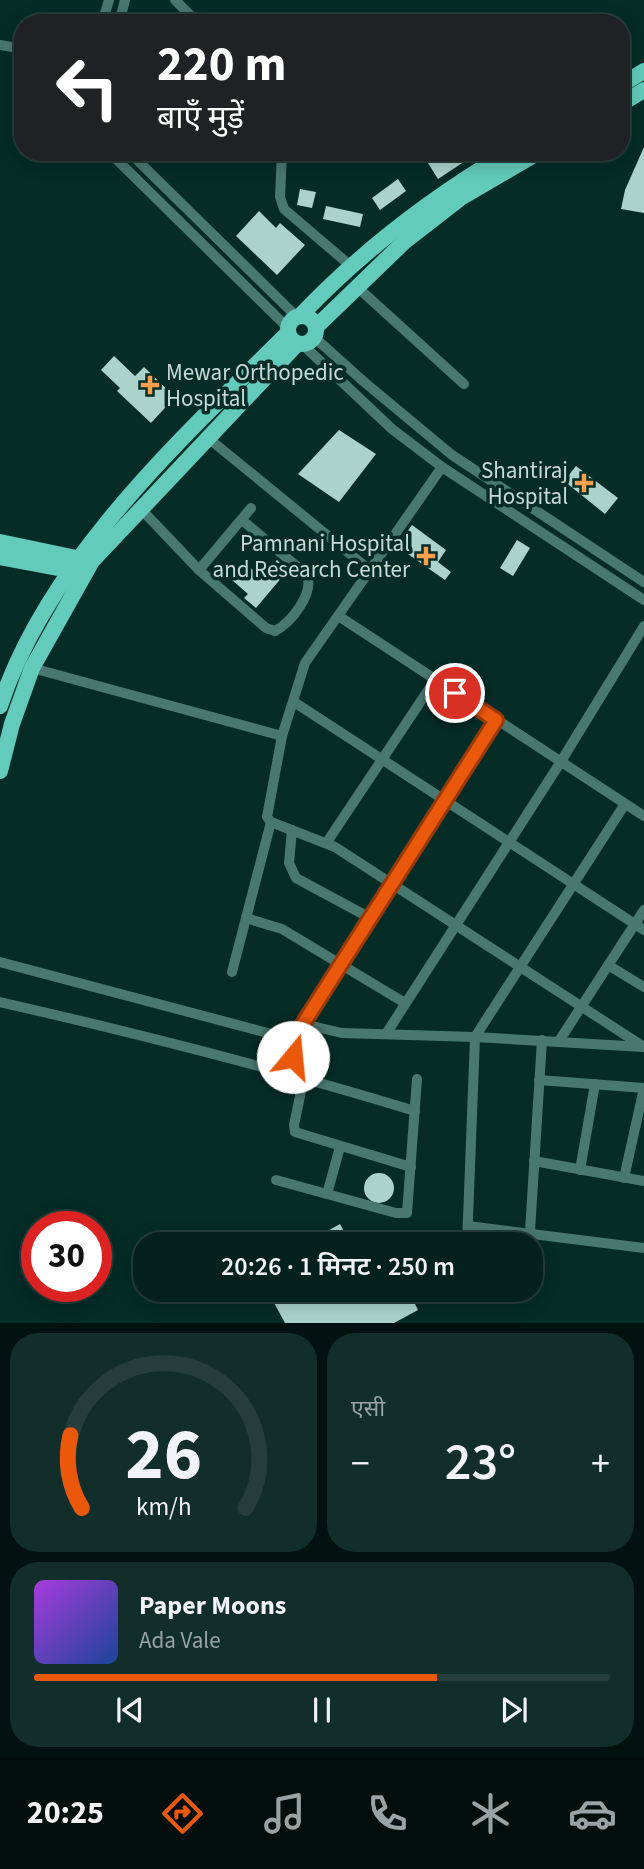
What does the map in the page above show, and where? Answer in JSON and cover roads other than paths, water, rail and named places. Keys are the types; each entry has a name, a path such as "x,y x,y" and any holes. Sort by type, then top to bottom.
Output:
{"main road":[{"path":"0,771 12,724 33,667 81,566 141,509 208,438 352,267 385,235 434,198 494,161"},
{"path":"0,706 21,654 46,605 221,399 300,330 356,286 404,242 462,197 524,161"},
{"path":"0,542 81,566"},
{"path":"0,557 81,566"}],"street":[{"path":"175,0 189,14"},
{"path":"119,161 300,330 452,455 644,582"},
{"path":"138,161 392,429 442,467 644,600"},
{"path":"282,161 280,197 284,209 352,267"},
{"path":"356,286 464,384"},
{"path":"208,438 371,571"},
{"path":"232,972 271,822 266,810 282,736 312,651 340,617 442,467"},
{"path":"199,570 251,508"},
{"path":"141,509 199,570 265,628 275,631 282,627 308,594 311,584 307,575 242,520"},
{"path":"340,617 644,816"},
{"path":"386,1034 561,763 644,626"},
{"path":"33,667 282,736"},
{"path":"327,842 435,680"},
{"path":"294,702 639,928"},
{"path":"289,1073 303,1024 496,720"},
{"path":"467,1232 475,1037 625,804"},
{"path":"271,822 327,842 644,1047"},
{"path":"292,830 289,863 296,878 372,919"},
{"path":"559,1041 608,965 639,928 644,910"},
{"path":"246,918 282,929 405,1003"},
{"path":"0,962 298,1041"},
{"path":"608,965 644,987"},
{"path":"0,1002 289,1073 415,1111"},
{"path":"303,1024 342,1033 542,1040 644,1047"},
{"path":"530,1231 542,1040"},
{"path":"304,1077 294,1129 301,1135 411,1167"},
{"path":"276,1180 404,1214 409,1209 417,1079"},
{"path":"540,1080 644,1088 624,1178"},
{"path":"580,1170 595,1084"},
{"path":"327,1194 340,1147"},
{"path":"534,1161 644,1181"},
{"path":"467,1226 530,1231 644,1248"}],"place":[{"name":"Mewar Orthopedic Hospital","path":"150,385"},
{"name":"Shantiraj Hospital","path":"584,483"},
{"name":"Pamnani Hospital and Research Center","path":"426,556"}]}
